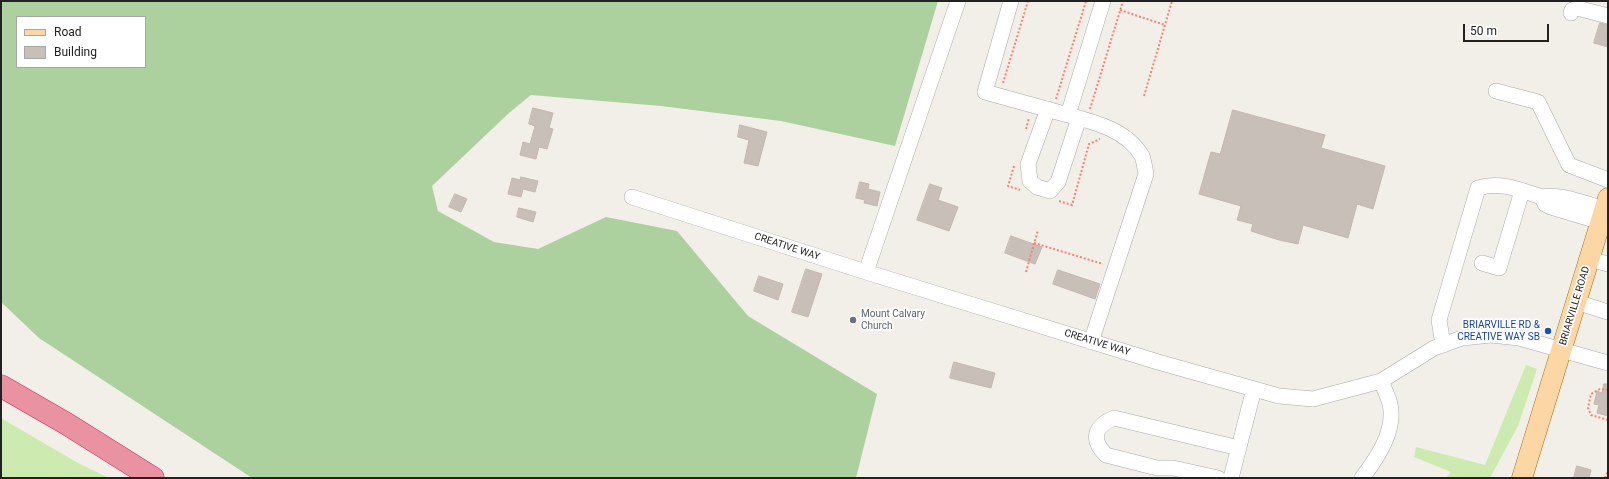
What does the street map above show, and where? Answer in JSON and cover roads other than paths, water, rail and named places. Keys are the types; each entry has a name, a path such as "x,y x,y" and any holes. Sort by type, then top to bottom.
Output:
{"highway":[{"path":"1,386 67,424 153,478"}],"main road":[{"name":"BRIARVILLE ROAD","path":"1522,478 1604,210"},
{"name":"BRIARVILLE ROAD","path":"1507,478 1541,414"}],"street":[{"path":"866,272 958,1"},
{"path":"1011,1 985,92 1051,106 1104,125 1134,144 1142,158 1146,174 1091,342"},
{"path":"1051,106 1028,164 1030,181 1037,187 1050,191 1058,182 1079,115 1103,1"},
{"path":"1571,13 1572,10 1577,8 1608,16"},
{"path":"1496,91 1538,102 1569,166 1608,180"},
{"path":"1443,345 1439,320 1478,188 1488,185 1501,185 1542,197 1550,195 1604,210"},
{"path":"1482,263 1498,268 1522,191"},
{"name":"CREATIVE WAY","path":"632,197 1091,342 1279,396 1313,399 1381,381 1434,348 1462,338 1491,335 1519,338 1608,363"},
{"path":"1589,259 1608,264"},
{"path":"1576,302 1608,310"},
{"path":"1362,478 1375,460 1389,431 1390,405 1381,381"},
{"path":"1231,478 1254,389"},
{"path":"1218,478 1173,468 1157,468 1106,454 1101,450 1097,439 1099,428 1103,423 1114,418 1238,448"}],"place":[{"name":"Mount Calvary Church","path":"853,320"},
{"name":"BRIARVILLE RD & CREATIVE WAY SB","path":"1548,331"}]}
